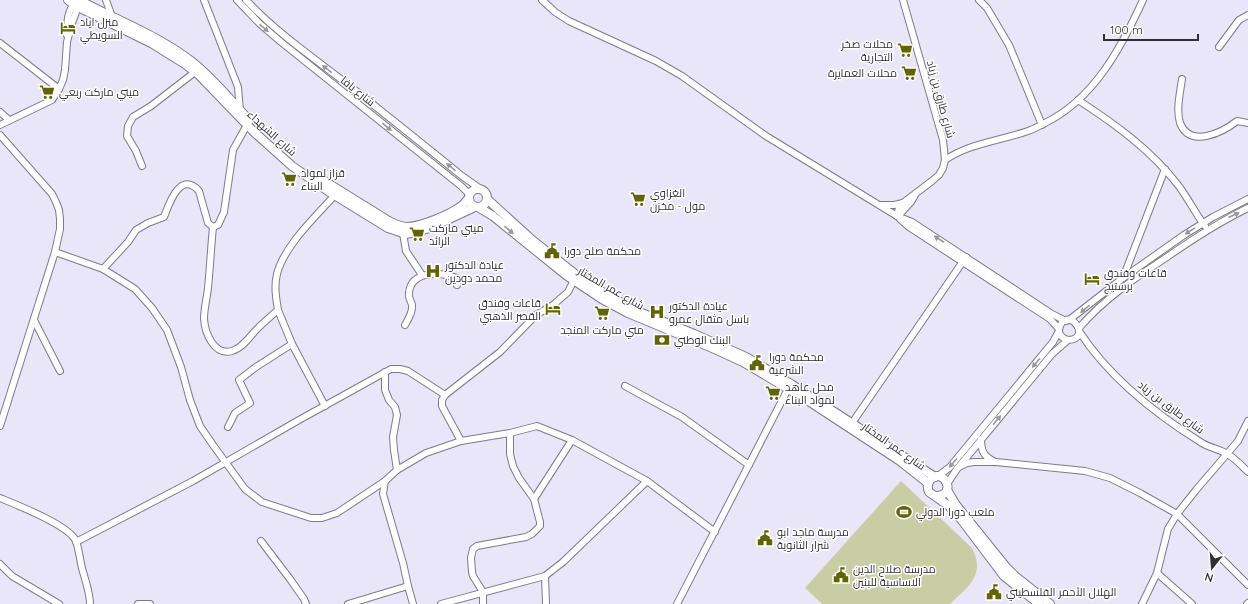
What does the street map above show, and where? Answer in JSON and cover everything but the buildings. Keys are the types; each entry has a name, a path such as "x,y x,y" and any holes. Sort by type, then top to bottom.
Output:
{"main road":[{"name":"شارع الشهداء","path":"76,2 149,35 190,60 203,71 247,125 292,166 388,228 403,233"},
{"name":"شارع الشهداء","path":"76,2 173,56 195,72 240,115 296,162 370,210 397,225 407,227 422,225 461,206 469,197"},
{"path":"403,233 415,232 430,228 477,207 483,206 487,199 487,195 482,190 476,189 473,190 469,197 471,203 477,207"},
{"name":"شارع عمر المختار","path":"487,199 532,240 575,274 599,290 634,310 746,357 850,425 936,477"},
{"name":"شارع عمر المختار","path":"477,207 493,216 574,280 602,299 628,313 736,359 790,386"},
{"name":"شارع عمر المختار","path":"850,425 928,483"},
{"path":"1039,604 1004,576 961,519 948,506 929,492 928,483 932,478 936,477 944,479 956,505 1006,567 1016,577 1050,604"},
{"path":"936,496 943,495 947,487"}],"street":[{"path":"106,0 112,17"},
{"path":"204,0 238,87 240,115"},
{"name":"شارع يافا","path":"237,0 260,24 281,42 461,186 469,197"},
{"name":"شارع يافا","path":"246,0 266,20 290,40 482,190"},
{"path":"542,0 555,12 569,20 649,58 682,76 766,136 897,216 912,222 1050,319 1059,330 1062,338 1079,342 1090,348"},
{"name":"شارع طارق بن زياد","path":"903,0 943,140 946,160"},
{"path":"979,0 988,8 1009,45 1042,125"},
{"path":"897,216 899,208 905,204 908,198 916,194 939,175 946,160 963,150 1030,131 1059,116 1078,100 1098,80 1114,56 1130,28 1143,0"},
{"path":"0,125 52,100 59,89 65,70 68,42 68,18 70,11 76,2"},
{"path":"1218,47 1239,20 1248,15"},
{"path":"0,43 59,89"},
{"path":"142,166 136,151 126,136 128,126 133,117 151,106 195,72"},
{"path":"1182,79 1178,103 1179,114 1181,124 1185,131 1192,136 1210,136 1231,126 1237,121 1248,123"},
{"path":"1078,100 1107,119 1159,162 1178,185 1208,230"},
{"path":"0,112 9,120"},
{"path":"213,227 218,225 224,212 233,150 247,125"},
{"path":"0,135 52,194 59,210 60,219 60,229 55,252 0,426"},
{"path":"1123,278 1165,169"},
{"path":"103,269 128,242 136,230 148,223 164,217 175,191 181,186 191,185 198,191 208,223 213,227"},
{"path":"325,406 292,344 278,310 275,288 281,261 302,232 335,195"},
{"path":"936,477 950,467 1053,342 1060,325 1184,234 1248,199"},
{"path":"879,205 905,204"},
{"path":"905,204 912,222"},
{"path":"947,487 959,467 981,439 1052,354 1069,340 1076,337 1079,330 1092,313 1132,280 1228,217 1248,208"},
{"path":"897,216 909,227 1052,314 1076,323 1090,348"},
{"path":"213,227 204,318 206,330 213,344 222,351 234,351 278,310"},
{"path":"403,233 406,251 422,275"},
{"path":"55,252 103,269 135,289 152,308 167,330 181,367 190,400 200,426 245,489 262,502 311,518 322,518 337,513 385,482 397,470 426,453 461,441 510,433 537,426 572,440 647,481 715,532"},
{"path":"850,425 964,260"},
{"path":"405,325 412,306 409,291 415,280 422,275 447,274 457,278 457,285"},
{"path":"461,441 442,406 444,395 500,352 536,315 553,305 568,292 574,280"},
{"path":"34,320 60,370"},
{"path":"228,427 235,413 250,403 239,380 256,367 292,344"},
{"name":"شارع طارق بن زياد","path":"1090,348 1131,391 1166,419 1204,444 1227,453 1248,472"},
{"path":"76,542 193,481 390,370 400,369 408,371 444,395"},
{"path":"385,372 385,390 389,400 395,407 397,415 393,437 397,470"},
{"path":"625,386 682,417 749,465"},
{"path":"677,604 790,386"},
{"path":"1142,604 1157,573 1168,529 1177,514 1238,441 1248,421"},
{"path":"483,604 483,592 473,576 471,561 473,549 477,546 522,538 538,529 540,526 534,499 519,478 513,466 510,454 510,433"},
{"path":"981,439 981,446 985,455 988,459 996,462"},
{"path":"534,499 572,440"},
{"path":"959,467 967,463 974,462 996,462 1085,471 1110,478 1177,514 1248,586"},
{"path":"441,604 545,576 563,562 647,481"},
{"path":"385,482 383,494 413,604"},
{"path":"0,498 23,507 72,534 76,542 90,596 90,604"},
{"path":"261,541 290,578 306,604"},
{"path":"0,566 12,576 59,604"},
{"path":"1157,573 1192,604"},
{"path":"545,576 546,604"},
{"path":"348,604 408,586"},
{"path":"138,604 150,604"}],"green space":[{"name":"ملعب دورا الدولي","path":"901,481 972,548 976,557 977,566 973,580 969,586 950,604 822,604 805,588"}],"place":[{"name":"منزل اياد السويطي","path":"68,28"},
{"name":"محلات صخر التجارية","path":"905,50"},
{"name":"محلات العمايرة","path":"909,73"},
{"name":"ميني ماركت ربعي","path":"47,92"},
{"name":"قزاز لمواد البناء","path":"289,179"},
{"name":"الغزاوي مول - مخزن","path":"638,199"},
{"name":"ميني ماركت الرائد","path":"417,234"},
{"name":"محكمة صلح دورا","path":"552,251"},
{"name":"عيادة الدكتور محمد دودين","path":"433,271"},
{"name":"قاعات وفندق برستيج","path":"1092,279"},
{"name":"قاعات وفندق القصر الذهبي","path":"553,309"},
{"name":"عيادة الدكتور باسل مثقال عمرو","path":"657,312"},
{"name":"مني ماركت المنجد","path":"602,313"},
{"name":"البنك الوطني","path":"662,340"},
{"name":"محكمة دورا الشرعية","path":"757,363"},
{"name":"محل عاهد لمواد البناء","path":"773,393"},
{"name":"ملعب دورا الدولي","path":"904,512"},
{"name":"مدرسة ماجد ابو شرار الثانوية","path":"765,538"},
{"name":"مدرسة صلاح الدين الاساسية للبنين","path":"841,575"},
{"name":"الهلال الأحمر الفلسطيني","path":"994,592"}]}
